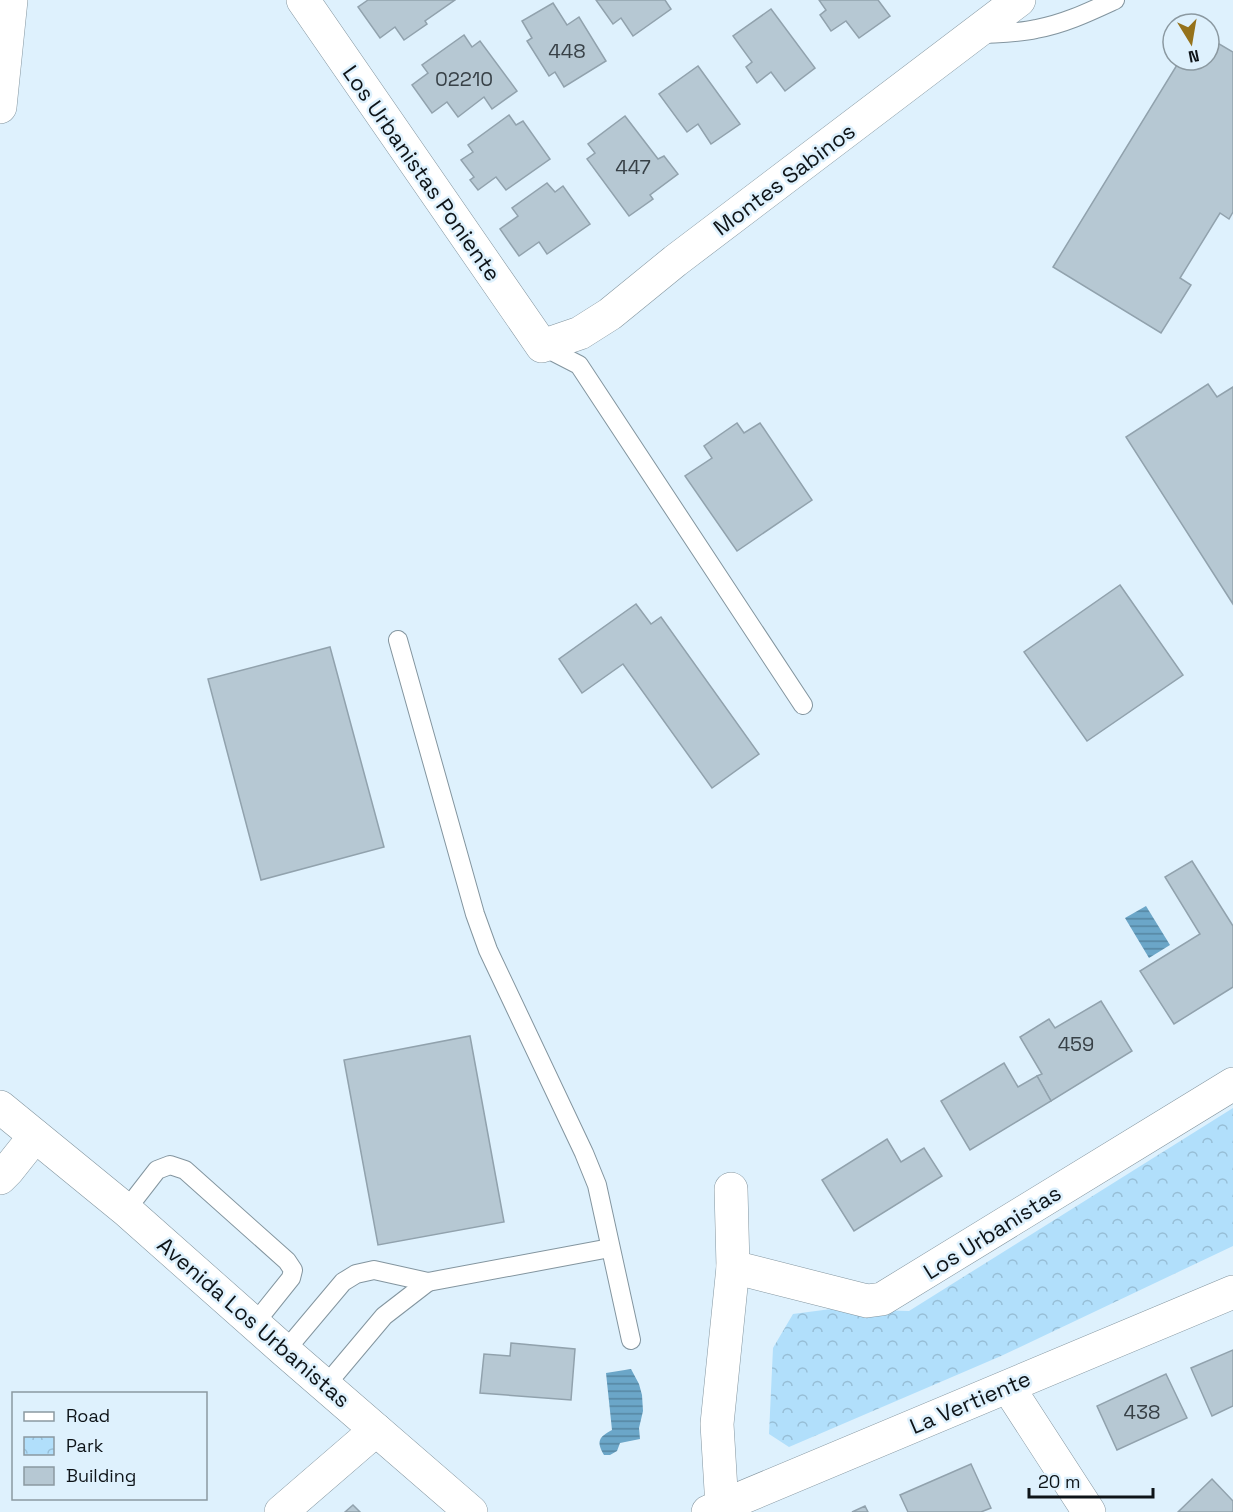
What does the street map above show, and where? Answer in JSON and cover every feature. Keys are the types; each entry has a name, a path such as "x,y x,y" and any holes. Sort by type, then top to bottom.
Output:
{"street":[{"path":"0,107 11,0"},
{"name":"Los Urbanistas Poniente","path":"303,0 542,346"},
{"name":"Montes Sabinos","path":"542,346 580,333 610,314 675,261 1019,0"},
{"name":"Los Urbanistas","path":"734,1267 867,1301 882,1299 1233,1084"},
{"name":"Avenida Los Urbanistas","path":"0,1107 126,1210 471,1512"},
{"path":"0,1178 35,1136"},
{"path":"718,1510 717,1424 734,1267 731,1189"},
{"name":"La Vertiente","path":"718,1510 1233,1292"},
{"path":"1008,1387 1089,1512"},
{"path":"281,1512 376,1430"}],"lane":[{"path":"979,31 984,34 1036,29 1066,21 1115,0"},
{"path":"542,346 579,365 803,705"},
{"path":"398,640 475,914 488,950 536,1049 597,1185 631,1340"},
{"path":"126,1210 157,1170 170,1165 184,1170 287,1261 293,1270 291,1278 255,1323"},
{"path":"285,1351 343,1282 356,1274 374,1270 428,1282 610,1248"},
{"path":"326,1385 384,1316 428,1282"}],"green space":[{"path":"1233,1108 1233,1246 1001,1356 789,1447 769,1434 773,1348 793,1314 831,1309 909,1311"}],"shaded area":[{"path":"1146,906 1170,945 1149,958 1125,918"},
{"path":"631,1369 642,1395 640,1439 620,1443 617,1451 604,1455 600,1440 612,1430 606,1373"}],"building":[{"path":"368,0 455,0 425,21 427,24 404,40 395,27 380,38 358,7"},
{"path":"596,0 665,0 671,9 633,36 621,18 613,24"},
{"path":"819,0 878,0 890,16 859,38 846,21 831,31 820,15 826,10"},
{"path":"553,3 567,25 579,17 606,61 564,87 555,72 549,76 527,41 532,38 522,21"},
{"path":"771,9 815,68 785,91 771,72 757,83 746,67 752,62 733,36"},
{"path":"464,35 472,47 480,41 517,91 492,109 484,97 458,117 447,102 432,113 412,85 428,73 422,65"},
{"path":"1221,45 1233,52 1233,212 1229,219 1220,213 1180,278 1191,285 1161,333 1053,267 1173,72 1221,72"},
{"path":"698,66 740,124 711,144 698,124 687,132 659,94"},
{"path":"509,115 516,125 523,121 550,159 506,190 496,177 478,190 470,180 474,177 461,160 473,152 468,145"},
{"path":"625,116 658,159 664,156 678,174 650,195 653,199 629,216 587,159 595,153 588,144"},
{"path":"547,183 555,192 563,186 590,224 547,254 539,242 519,256 500,229 518,216 512,208"},
{"path":"1208,384 1217,397 1233,387 1233,604 1126,437"},
{"path":"737,423 744,433 760,423 812,500 737,551 685,476 712,458 704,446"},
{"path":"1120,585 1183,675 1087,741 1024,652"},
{"path":"636,604 651,624 661,617 759,754 712,788 623,664 582,693 559,659"},
{"path":"330,647 384,847 261,880 208,679"},
{"path":"1192,861 1233,926 1233,987 1174,1024 1140,971 1200,934 1165,877"},
{"path":"1101,1001 1132,1051 1051,1101 1037,1076 1042,1074 1020,1037 1049,1019 1055,1028"},
{"path":"470,1036 504,1222 378,1245 344,1060"},
{"path":"1004,1063 1018,1087 1037,1076 1051,1101 970,1150 941,1101"},
{"path":"887,1139 901,1162 924,1148 942,1176 854,1231 822,1180"},
{"path":"511,1343 575,1349 571,1400 480,1393 484,1354 510,1356"},
{"path":"1233,1350 1233,1406 1212,1416 1191,1368"},
{"path":"1166,1374 1187,1418 1117,1450 1097,1406"},
{"path":"971,1464 991,1508 981,1512 908,1512 900,1495"},
{"path":"1212,1479 1233,1501 1233,1512 1178,1512"},
{"path":"353,1505 360,1512 345,1512"},
{"path":"865,1506 868,1512 852,1512"}]}
